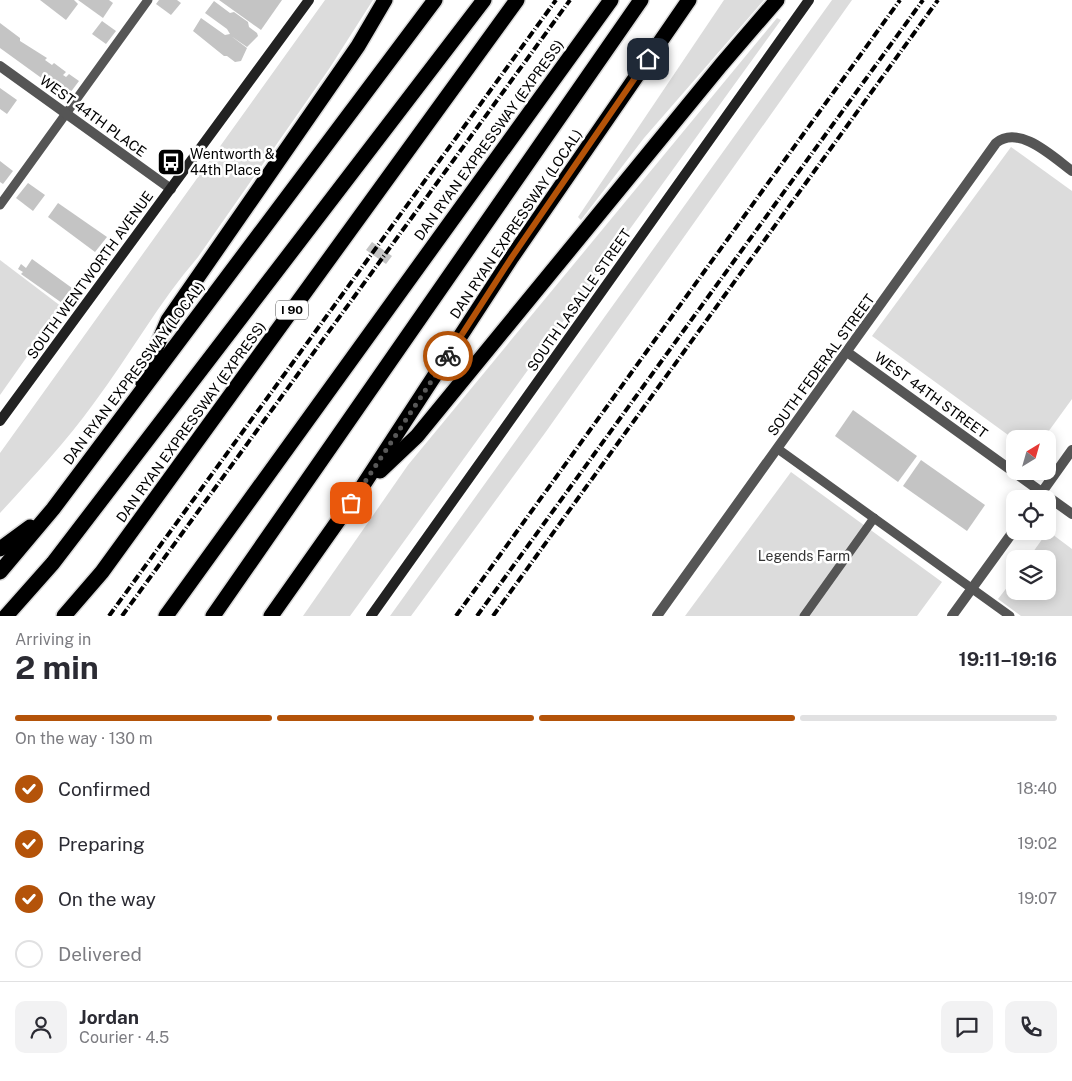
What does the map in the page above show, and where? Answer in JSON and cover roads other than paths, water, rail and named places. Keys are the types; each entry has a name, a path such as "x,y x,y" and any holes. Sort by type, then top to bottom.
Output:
{"highway":[{"path":"132,404 168,320 358,46 385,0"},
{"name":"DAN RYAN EXPRESSWAY (LOCAL)","path":"0,572 53,509 435,0"},
{"path":"6,616 53,563 484,0"},
{"name":"DAN RYAN EXPRESSWAY (EXPRESS)","path":"64,616 113,557 517,0"},
{"name":"DAN RYAN EXPRESSWAY (EXPRESS)","path":"166,616 611,0"},
{"path":"213,616 641,0"},
{"name":"DAN RYAN EXPRESSWAY (LOCAL)","path":"271,616 362,487 512,257 689,0"},
{"path":"362,487 417,436 720,64 777,0"},
{"path":"0,550 53,509"}],"main road":[{"name":"SOUTH WENTWORTH AVENUE","path":"0,421 309,0"},
{"name":"SOUTH LASALLE STREET","path":"371,616 809,0"}],"street":[{"name":"WEST 44TH PLACE","path":"0,66 171,189"},
{"name":"SOUTH FEDERAL STREET","path":"657,616 996,144 1002,139 1011,137 1031,142 1072,171"},
{"name":"WEST 44TH STREET","path":"848,352 1032,490"},
{"path":"1043,490 1072,450"},
{"name":"WEST 44TH STREET","path":"1056,505 1072,514"},
{"path":"952,616 1007,540"}],"lane":[{"path":"0,205 148,0"},
{"path":"778,449 1010,616"},
{"path":"804,616 874,518"}],"railway":[{"path":"109,616 556,0"},
{"path":"122,616 570,0"},
{"path":"456,616 900,0"},
{"path":"477,616 923,0"},
{"path":"493,616 938,0"}],"place":[{"name":"Wentworth & 44th Place","path":"171,162"}],"park label":[{"name":"Legends Farm","path":"804,556"}]}
